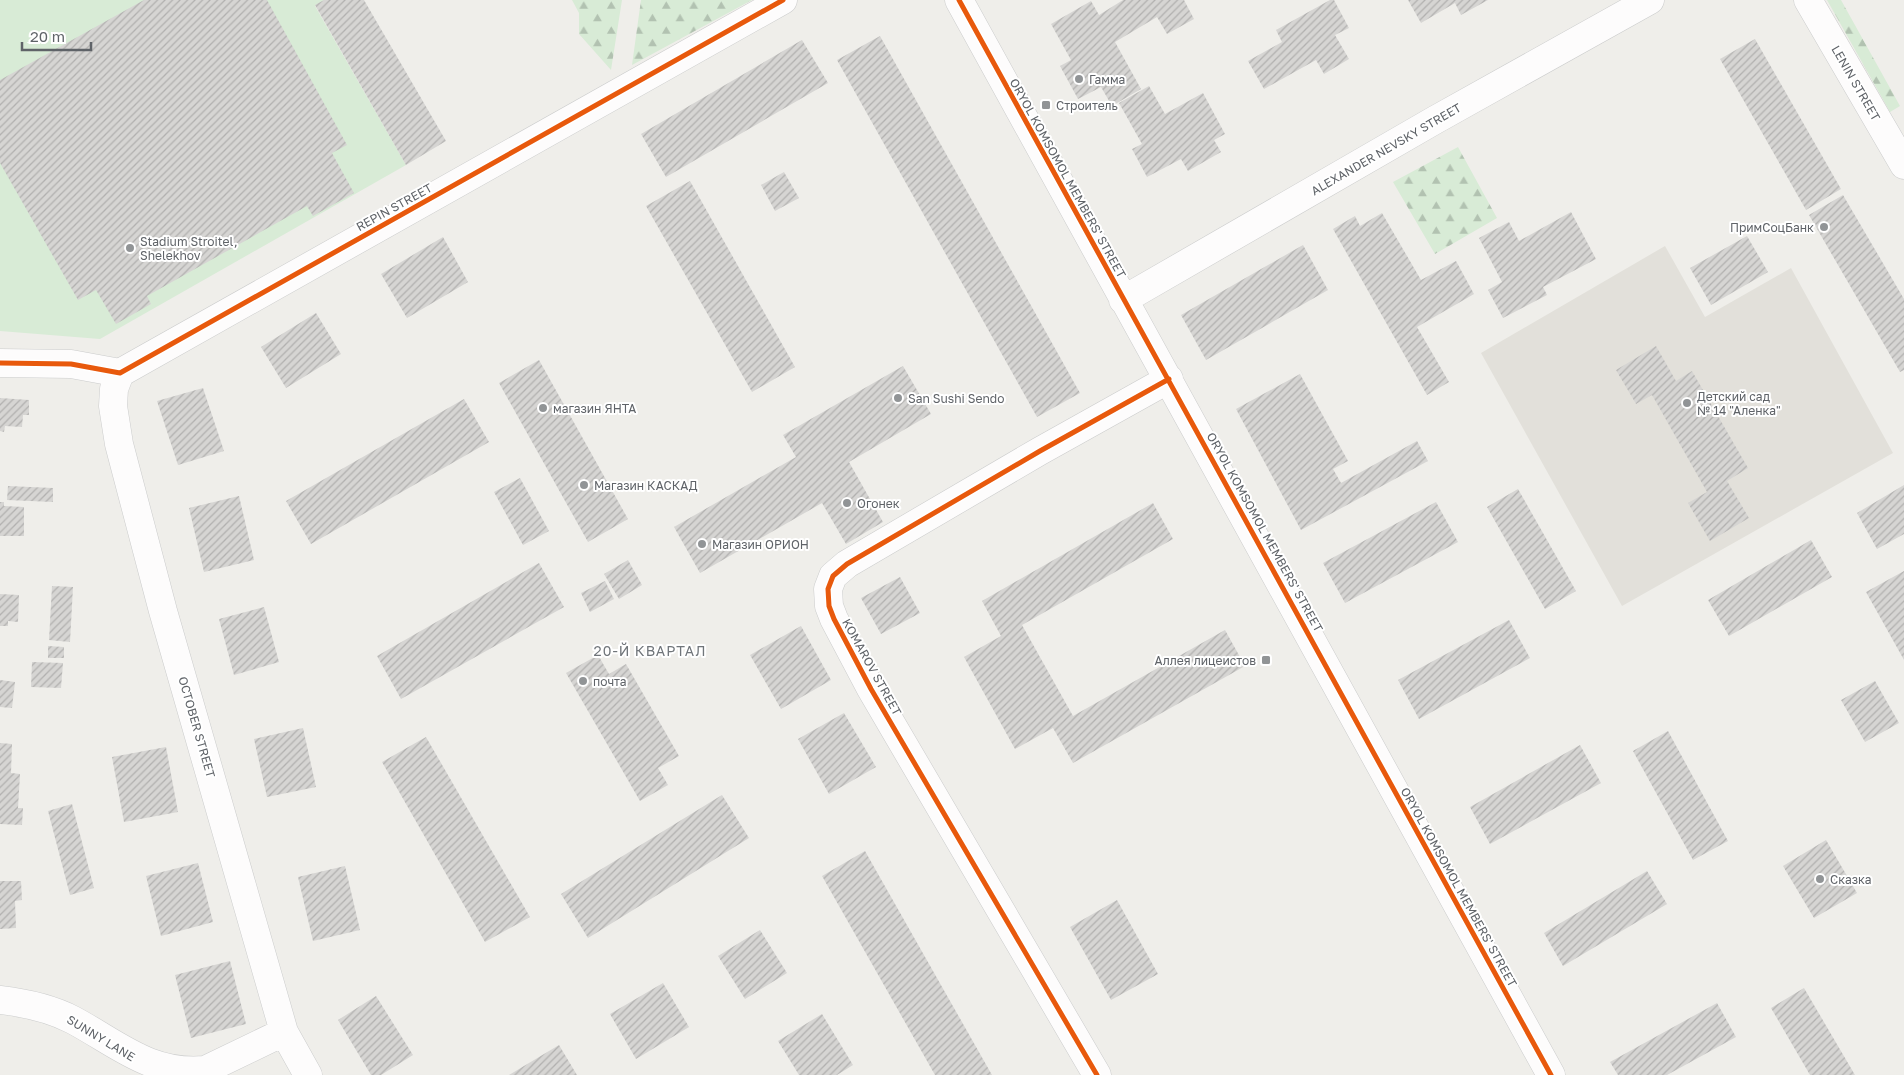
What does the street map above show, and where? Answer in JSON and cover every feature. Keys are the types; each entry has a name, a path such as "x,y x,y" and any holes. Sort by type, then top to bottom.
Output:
{"street":[{"name":"REPIN STREET","path":"120,373 783,0"},
{"name":"ORYOL KOMSOMOL MEMBERS' STREET","path":"959,0 1551,1075"},
{"name":"ALEXANDER NEVSKY STREET","path":"1123,300 1435,120 1650,0"},
{"name":"LENIN STREET","path":"1808,0 1904,165"},
{"path":"1,360 71,364 120,373"},
{"name":"OCTOBER STREET","path":"120,373 114,389 114,406 119,444 163,611 284,1032 308,1075"},
{"name":"KOMAROV STREET","path":"1097,1075 858,665 834,619 829,606 828,590 833,576 847,564 1040,451 1169,379"},
{"name":"SUNNY LANE","path":"0,1000 37,1005 55,1012 83,1026 140,1061 165,1071 192,1073 204,1070 284,1032"}],"shaded area":[{"name":"Детский сад № 14 \"Аленка\"","path":"1665,246 1705,317 1791,268 1893,453 1622,606 1481,353"}],"green space":[{"name":"Stadium Stroitel, Shelekhov","path":"0,0 324,0 315,6 406,165 100,339 0,331"},
{"path":"572,0 622,0 611,70 579,34 579,13"},
{"path":"641,0 752,0 632,65"},
{"path":"1827,0 1841,0 1900,106 1890,112"},
{"path":"1458,147 1497,218 1435,254 1393,182"}],"building":[{"name":"Stadium Stroitel, Shelekhov","path":"144,0 267,0 347,145 332,153 354,193 313,216 307,206 147,296 151,304 116,324 96,290 78,300 0,163 0,80"},
{"path":"324,0 364,0 446,141 406,165 315,5"},
{"path":"1123,0 1184,0 1194,19 1167,34 1157,17 1115,42 1141,89 1112,106 1101,87 1078,99 1060,66 1071,60 1051,24 1091,1 1099,15"},
{"path":"1330,0 1334,0 1349,28 1335,35 1349,59 1324,74 1316,60 1264,89 1248,61 1282,42 1276,30"},
{"path":"1408,0 1488,0 1461,15 1455,3 1421,23"},
{"path":"880,36 1080,393 1037,417 837,60"},
{"path":"1755,39 1841,189 1806,210 1720,59"},
{"path":"802,40 828,83 666,177 641,134"},
{"path":"1149,86 1165,114 1203,93 1225,134 1214,140 1221,152 1188,171 1181,159 1147,177 1132,149 1142,144 1119,103"},
{"path":"784,172 799,198 775,211 761,185"},
{"path":"690,181 795,367 752,392 646,206"},
{"path":"1843,195 1904,299 1904,370 1900,372 1809,215"},
{"path":"1571,212 1596,259 1543,287 1547,295 1503,318 1488,290 1502,282 1479,238 1509,222 1519,241"},
{"path":"1382,213 1421,280 1456,261 1474,294 1417,327 1449,382 1427,395 1333,229 1355,216 1360,226"},
{"path":"1747,236 1768,272 1711,305 1690,268"},
{"path":"443,237 468,282 407,318 381,274"},
{"path":"1303,245 1328,290 1206,360 1181,315"},
{"path":"316,313 341,354 286,388 261,347"},
{"path":"1656,346 1676,381 1692,371 1748,468 1727,481 1749,518 1710,541 1688,503 1707,492 1652,395 1636,404 1616,370"},
{"path":"539,360 628,519 588,542 499,383"},
{"path":"903,366 931,414 849,462 883,522 846,544 822,503 700,573 674,527 796,457 783,435"},
{"path":"1300,374 1348,461 1333,469 1341,483 1417,441 1428,461 1301,530 1236,409"},
{"path":"203,388 224,451 178,465 157,401"},
{"path":"0,398 29,400 29,415 23,415 22,427 5,426 4,432 0,431"},
{"path":"464,399 489,442 311,544 286,501"},
{"path":"520,478 549,531 523,545 494,492"},
{"path":"1904,485 1904,534 1877,549 1857,513"},
{"path":"8,486 53,488 53,502 7,500"},
{"path":"1518,489 1576,591 1545,609 1487,507"},
{"path":"239,496 254,560 204,572 189,508"},
{"path":"0,502 4,502 4,506 24,507 24,536 0,536"},
{"path":"1436,502 1458,542 1345,603 1323,563"},
{"path":"1153,503 1173,539 1022,625 1073,716 1225,630 1245,666 1073,763 1053,728 1015,749 964,657 1001,636 982,601"},
{"path":"1811,540 1832,577 1729,636 1708,600"},
{"path":"628,560 642,585 619,599 604,574"},
{"path":"539,563 564,607 401,699 377,656"},
{"path":"1904,571 1904,660 1866,592"},
{"path":"900,577 920,613 881,634 861,598"},
{"path":"605,581 614,599 590,612 581,593"},
{"path":"52,586 73,587 70,642 49,640"},
{"path":"0,594 19,595 18,622 8,621 8,626 0,626"},
{"path":"264,607 279,662 234,675 219,619"},
{"path":"1509,620 1530,658 1419,719 1398,680"},
{"path":"801,626 831,680 781,709 750,655"},
{"path":"48,646 64,647 64,658 48,658"},
{"path":"598,655 609,674 626,664 679,756 658,768 668,785 640,801 566,673"},
{"path":"32,662 63,663 61,688 31,687"},
{"path":"0,680 15,682 12,708 0,707"},
{"path":"1875,681 1899,723 1865,742 1841,700"},
{"path":"844,713 876,767 829,794 798,739"},
{"path":"303,728 316,787 267,797 254,739"},
{"path":"1668,731 1728,841 1693,860 1633,751"},
{"path":"426,737 530,917 485,942 382,762"},
{"path":"0,743 12,744 11,773 20,774 18,808 23,808 22,825 0,824"},
{"path":"1580,745 1601,783 1490,844 1470,807"},
{"path":"166,747 178,812 124,822 112,757"},
{"path":"722,795 749,838 588,938 561,894"},
{"path":"72,804 94,888 70,895 48,811"},
{"name":"Сказка","path":"1826,840 1857,893 1814,918 1783,866"},
{"path":"865,851 992,1075 935,1075 822,876"},
{"path":"198,863 213,922 161,936 146,876"},
{"path":"345,866 360,930 313,941 298,877"},
{"path":"1647,871 1667,904 1563,966 1544,933"},
{"path":"0,881 21,881 22,900 15,901 16,928 0,929"},
{"path":"1117,900 1158,974 1111,1000 1070,927"},
{"path":"760,930 787,973 745,999 718,956"},
{"path":"230,961 246,1024 191,1038 175,975"},
{"path":"663,983 689,1027 636,1059 610,1014"},
{"path":"1804,988 1855,1075 1810,1075 1771,1008"},
{"path":"376,996 413,1055 381,1075 371,1075 338,1020"},
{"path":"1717,1003 1736,1037 1667,1075 1618,1075 1610,1062"},
{"path":"822,1014 853,1065 837,1075 799,1075 778,1041"},
{"path":"559,1045 577,1075 509,1075"}],"cycle path":[{"path":"0,363 71,364 120,373 783,0"},
{"path":"959,0 1551,1075"},
{"path":"1097,1075 871,689 834,619 829,606 828,589 833,576 847,564 1040,451 1169,379"}],"place":[{"name":"Гамма","path":"1079,79"},
{"name":"Строитель","path":"1046,105"},
{"name":"ПримСоцБанк","path":"1824,227"},
{"name":"Stadium Stroitel, Shelekhov","path":"130,248"},
{"name":"San Sushi Sendo","path":"898,398"},
{"name":"Детский сад № 14 \"Аленка\"","path":"1687,403"},
{"name":"магазин ЯНТА","path":"543,408"},
{"name":"Магазин КАСКАД","path":"584,485"},
{"name":"Огонек","path":"847,503"},
{"name":"Магазин ОРИОН","path":"702,544"},
{"name":"Аллея лицеистов","path":"1266,660"},
{"name":"почта","path":"583,681"},
{"name":"Сказка","path":"1820,879"}],"district":[{"name":"20-Й КВАРТАЛ","path":"650,650"}]}
